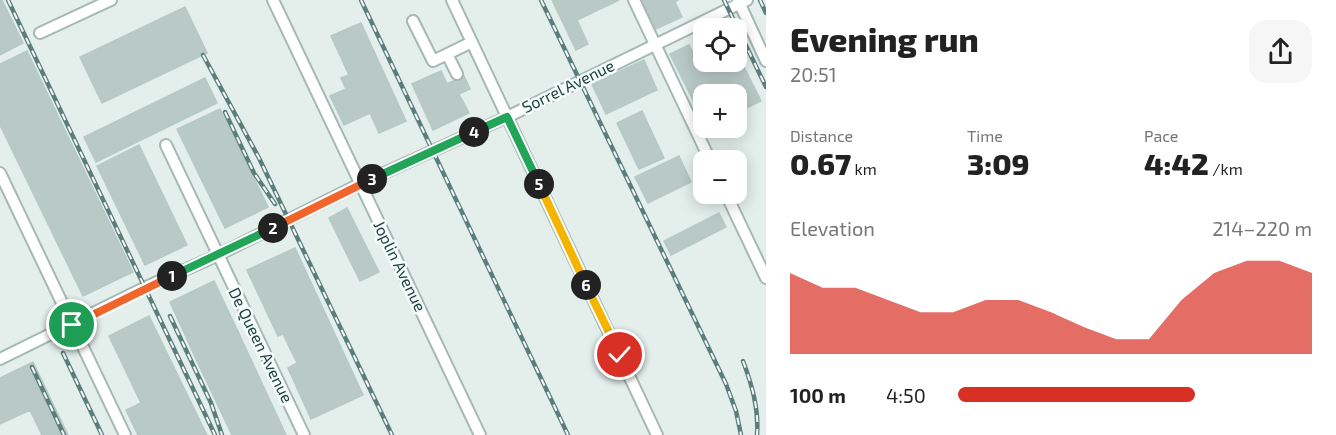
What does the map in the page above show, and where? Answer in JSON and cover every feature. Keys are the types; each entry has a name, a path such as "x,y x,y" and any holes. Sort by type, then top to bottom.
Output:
{"street":[{"path":"40,33 111,0"},
{"name":"Joplin Avenue","path":"273,0 480,435"},
{"path":"452,0 657,435"},
{"path":"634,0 705,150"},
{"path":"742,1 766,61"},
{"name":"Sorrel Avenue","path":"0,359 360,184 507,117 742,1"},
{"path":"413,21 433,61 472,42"},
{"path":"447,54 457,74"},
{"name":"De Queen Avenue","path":"166,145 304,435"},
{"path":"0,173 125,435"},
{"path":"731,204 766,278"}],"building":[{"path":"2,0 23,43 0,55 0,1"},
{"path":"552,0 619,0 577,20 588,44 576,50"},
{"path":"642,0 678,0 675,2 682,17 656,29"},
{"path":"185,7 207,53 102,103 80,57"},
{"path":"361,23 406,121 379,133 370,113 344,125 330,96 346,89 341,78 349,75 331,36"},
{"path":"689,45 693,53 693,72 746,72 761,101 747,108 747,84 693,84 693,100 670,54"},
{"path":"27,51 133,272 83,296 0,125 0,64"},
{"path":"644,60 657,90 606,114 592,84"},
{"path":"441,71 447,84 464,76 470,89 459,94 469,113 433,130 412,84"},
{"path":"205,78 217,103 96,162 84,137"},
{"path":"220,109 268,207 225,228 177,129"},
{"path":"642,111 664,158 639,169 617,123"},
{"path":"139,145 187,245 145,265 97,166"},
{"path":"679,156 691,182 648,203 635,177"},
{"path":"347,208 379,272 360,281 329,218"},
{"path":"719,213 726,227 671,255 664,241"},
{"path":"295,248 363,395 311,419 288,368 297,363 283,334 278,336 247,270"},
{"path":"214,281 241,338 196,359 170,302"},
{"path":"149,316 202,425 183,435 138,435 126,410 141,403 109,336"},
{"path":"241,338 286,435 232,435 196,359"},
{"path":"33,362 68,435 42,435 30,410 0,424 0,378"},
{"path":"202,425 207,435 183,435"}],"railway":[{"path":"8,0 215,435"},
{"path":"361,0 568,435"},
{"path":"541,0 726,384 736,411 741,435"},
{"path":"724,0 766,87"},
{"path":"760,0 766,13"},
{"path":"203,55 259,158 392,435"},
{"path":"225,112 254,173 275,204"},
{"path":"170,316 211,403 222,435"},
{"path":"63,353 102,435"},
{"path":"743,361 754,397 757,435"},
{"path":"32,367 64,435"}],"route":[{"path":"72,325 360,184 507,117 620,355"}]}
